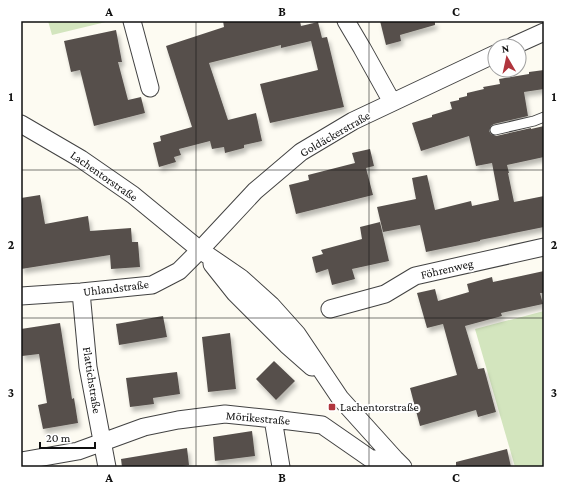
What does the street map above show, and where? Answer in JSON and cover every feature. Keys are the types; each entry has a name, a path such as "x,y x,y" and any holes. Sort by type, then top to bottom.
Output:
{"street":[{"path":"132,21 150,88"},
{"path":"346,21 392,102"},
{"path":"527,40 544,32"},
{"name":"Goldäckerstraße","path":"200,250 255,191 301,152 353,121 487,58"},
{"name":"Lachentorstraße","path":"21,124 81,159 133,195 200,250 241,278 271,305 297,334 345,405 399,463"},
{"name":"Föhrenweg","path":"330,309 385,294 415,276 544,247"},
{"name":"Uhlandstraße","path":"21,296 152,285 179,271 200,250"},
{"name":"Flattichstraße","path":"81,292 88,366 107,467"},
{"name":"Mörikestraße","path":"21,461 78,451 144,427 178,420 225,414 322,426 371,459 399,463"},
{"path":"273,419 281,467"}],"lane":[{"path":"495,130 534,121 544,117"}],"green space":[{"path":"48,21 110,21 52,35"},
{"path":"544,311 544,467 515,467 475,329"}],"building":[{"path":"223,21 300,21 301,26 318,22 322,38 327,37 344,107 270,123 260,84 318,70 311,41 281,48 281,45 209,63 228,120 256,113 262,141 244,145 244,148 225,153 224,147 212,149 210,141 179,149 181,155 174,157 176,162 159,167 153,143 161,141 160,136 192,127 166,46 224,27"},
{"path":"380,21 435,21 435,25 400,35 401,41 386,45"},
{"path":"116,30 122,62 118,62 128,100 141,97 145,113 94,126 80,70 71,72 64,41"},
{"path":"544,70 544,89 524,92 528,116 494,124 491,126 489,131 491,134 496,136 544,126 544,157 507,165 514,202 544,196 544,227 426,252 420,225 383,232 377,207 416,199 412,178 427,175 435,210 471,201 472,206 499,200 492,163 476,166 469,136 421,151 412,123 452,109 450,102 467,96 467,93 484,89 483,87 500,84 499,79 527,78 529,72"},
{"path":"370,149 374,166 366,168 373,195 296,214 289,185 309,180 308,175 355,163 352,153"},
{"path":"40,195 45,224 88,216 90,231 131,228 132,242 138,242 140,267 111,269 110,255 21,269 21,198"},
{"path":"380,222 389,261 352,269 355,279 332,285 328,269 316,273 312,257 323,254 321,250 362,239 360,227"},
{"path":"544,271 544,293 540,293 543,304 501,313 502,316 465,326 478,369 484,368 496,412 478,417 476,410 420,426 410,388 457,375 443,324 427,328 417,293 435,289 438,301 469,292 467,284 492,277 493,282"},
{"path":"163,316 167,337 119,345 116,324"},
{"path":"60,323 72,399 74,398 78,423 43,429 38,405 47,403 39,354 22,356 21,329"},
{"path":"230,333 236,389 208,392 202,337"},
{"path":"274,361 295,381 276,400 256,379"},
{"path":"177,372 180,394 153,398 154,404 130,407 126,378"},
{"path":"252,431 255,456 215,461 213,437"},
{"path":"187,448 189,465 176,467 122,467 121,459"},
{"path":"507,449 511,467 456,467 456,462"}],"place":[{"name":"Lachentorstraße","path":"332,407"}]}
